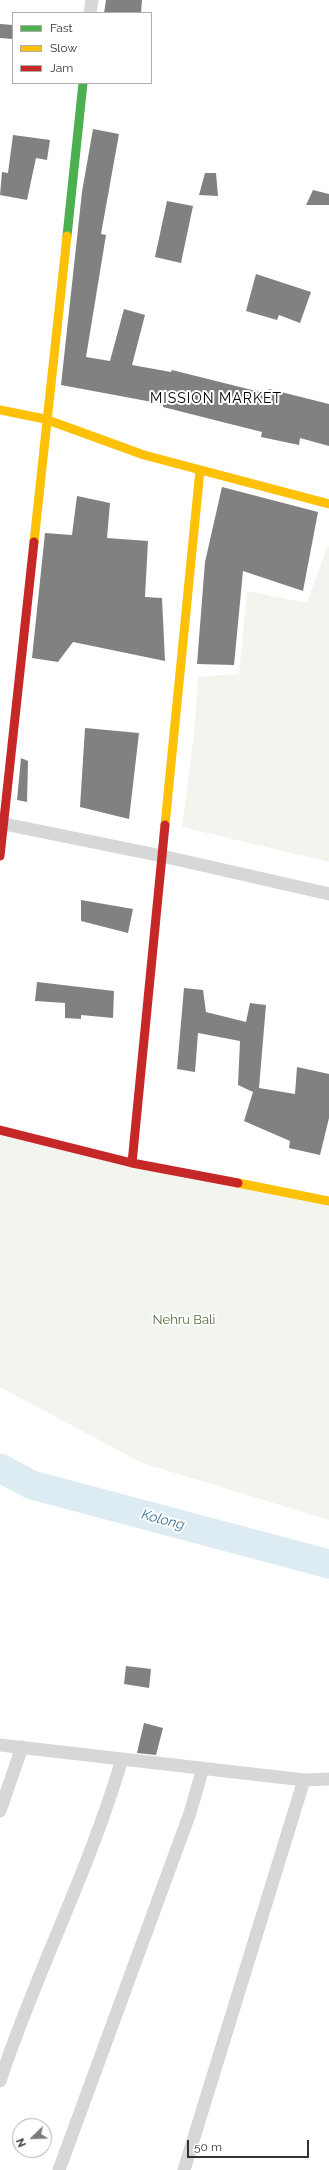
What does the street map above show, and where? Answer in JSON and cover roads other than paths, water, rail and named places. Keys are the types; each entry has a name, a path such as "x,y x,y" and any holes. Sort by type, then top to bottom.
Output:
{"street":[{"path":"90,12 92,0"},
{"path":"0,856 2,823 45,419 83,84"},
{"path":"0,410 45,419 144,456 329,504"},
{"path":"132,1163 200,470"},
{"path":"2,823 162,856 329,894"},
{"path":"0,1130 132,1163 329,1201"},
{"path":"0,1745 304,1780 329,1779"},
{"path":"0,1811 22,1747"},
{"path":"0,2081 113,1791 122,1759"},
{"path":"59,2170 190,1812 203,1768"},
{"path":"184,2170 304,1780"}],"waterway":[{"name":"Kolong","path":"0,1468 32,1485 329,1564"}],"district":[{"name":"MISSION MARKET","path":"216,399"}],"park label":[{"name":"Nehru Bali","path":"184,1320"}]}
